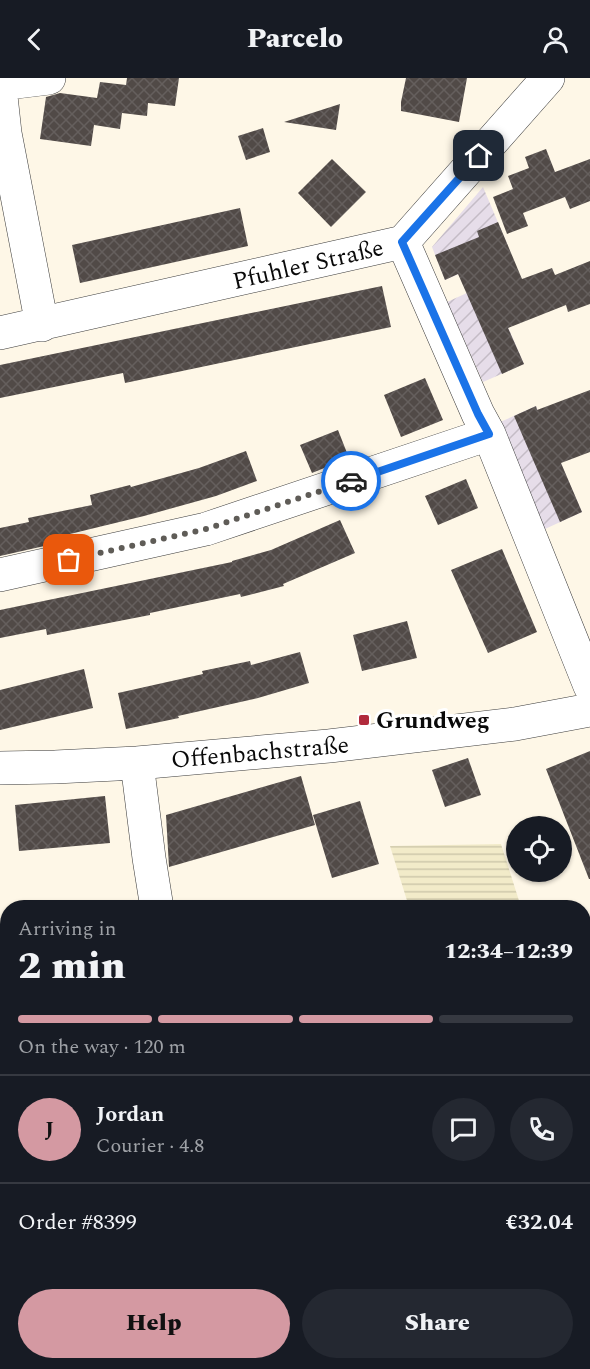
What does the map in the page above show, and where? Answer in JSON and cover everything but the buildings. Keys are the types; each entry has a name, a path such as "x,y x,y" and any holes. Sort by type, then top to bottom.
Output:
{"street":[{"path":"42,325 5,133 0,85 49,78"},
{"name":"Pfuhler Straße","path":"0,333 402,242 548,78"},
{"path":"402,242 489,434 590,686"},
{"path":"0,575 206,529 489,434"},
{"name":"Offenbachstraße","path":"0,768 137,763 339,745 515,724 590,710"},
{"path":"137,763 156,900"}],"shaded area":[{"path":"483,187 508,246 491,260 445,280 432,247"},
{"path":"489,283 524,364 483,382 447,302"},
{"path":"536,406 582,512 545,529 498,423"},
{"path":"501,844 506,860 506,882 513,882 519,900 407,900 390,846"}],"way so far":[{"path":"69,560 206,529 351,481"}],"place":[{"name":"Grundweg","path":"364,720"}],"route":[{"path":"351,481 489,434 402,242 479,156"}]}
